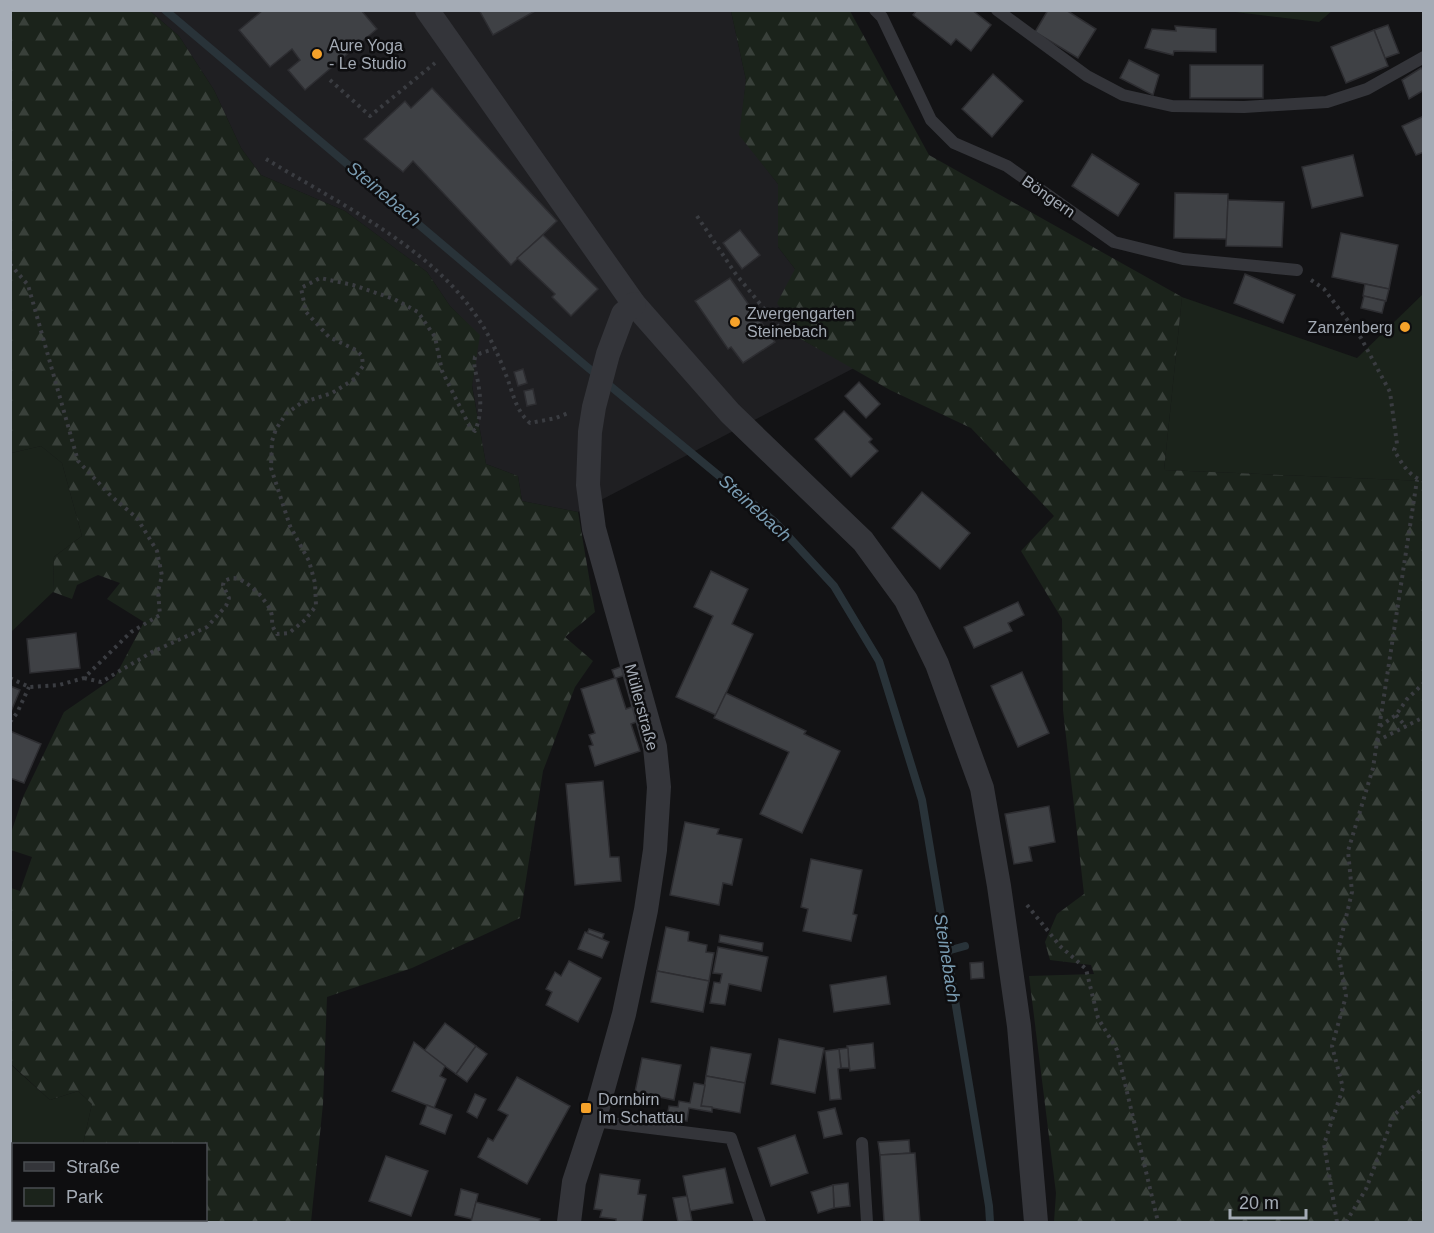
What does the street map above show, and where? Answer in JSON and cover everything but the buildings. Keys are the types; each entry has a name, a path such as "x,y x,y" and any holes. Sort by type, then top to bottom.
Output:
{"street":[{"path":"427,10 634,304 730,413 863,540 906,600 937,664 982,788 1019,1026 1036,1222"},
{"name":"Müllerstraße","path":"568,1222 574,1182 624,1014 646,910 655,850 659,787 655,747 594,529 588,485 590,432 595,402 608,354 623,314 634,304"}],"lane":[{"name":"Böngern","path":"875,10 882,17 931,120 954,143 1007,165 1114,242 1183,259 1297,270"},
{"path":"997,10 1087,76 1124,95 1172,106 1244,107 1327,102 1367,89 1424,57"},
{"path":"594,1121 731,1138 760,1222"},
{"path":"862,1143 867,1222"}],"path":[{"path":"330,80 370,116 439,60"},
{"path":"266,159 373,224 452,285 473,311 506,374 521,415 530,423 556,418 595,402"},
{"path":"697,216 735,273 778,326"},
{"path":"10,264 28,285 78,461 111,496 138,518 157,551 162,576 158,591 160,615 131,632 84,678 59,685 29,687 10,678"},
{"path":"1297,270 1324,289 1361,338 1390,392 1397,444 1394,450 1403,465 1417,480 1424,481"},
{"path":"84,678 101,682 152,652 207,627 226,606 229,598 223,585 224,581 233,578 244,581 259,593 271,611 270,624 277,633 289,633 305,620 316,606 315,583 309,561 290,526 271,468 272,441 276,429 286,414 301,403 332,393 352,380 363,366 362,356 356,350 329,337 306,312 301,288 320,278 353,285 394,299 418,312 435,337 442,371 470,427 475,431 482,414 478,380 473,368 475,357 494,350"},
{"path":"1337,1222 1324,1144 1343,1088 1332,1046 1346,996 1338,951 1352,892 1348,851 1373,768 1417,480"},
{"path":"1379,727 1396,715 1407,699 1424,683"},
{"path":"10,722 17,713 29,687"},
{"path":"1396,715 1406,727"},
{"path":"1377,741 1424,717"},
{"path":"999,886 1024,901 1060,946 1086,969 1098,1018 1117,1050 1158,1222"},
{"path":"1346,1222 1366,1189 1394,1115 1424,1088"}],"shaded area":[{"path":"150,11 731,11 746,80 740,135 778,184 778,247 795,269 799,338 854,368 578,512 522,501 518,476 486,464 472,385 479,335 450,306 427,272 345,211 261,175 241,148 214,90 179,36"}],"green space":[{"path":"11,10 150,11 179,36 214,90 241,148 261,175 345,211 427,272 450,306 480,335 472,386 486,464 518,476 522,501 578,512 595,612 565,637 593,661 575,687 543,771 520,918 412,968 327,997 323,1104 311,1222 26,1222 207,1221 207,1143 83,1143 92,1104 78,1091 50,1100 11,1064 11,888 20,891 32,857 11,850 11,833 23,797 64,712 115,677 144,622 107,599 120,583 98,575 77,585 72,599 53,592 54,557 82,536 62,463 41,446 11,453"},
{"path":"1332,10 1319,22 1227,11"},
{"path":"731,11 850,11 929,155 1182,297 1164,470 1423,481 1423,1222 1054,1222 1056,1193 1029,976 1094,974 1091,965 1050,960 1045,942 1057,914 1084,894 1063,710 1062,619 1021,551 1054,516 971,428 890,390 799,338 777,303 795,269 778,247 778,184 739,135 746,80"},
{"path":"1423,294 1423,481 1164,470 1182,297 1357,358"},
{"path":"41,446 62,463 82,536 54,557 53,592 11,632 11,453"},
{"path":"10,1064 50,1100 78,1091 92,1104 83,1143 12,1143 12,1221 26,1221 11,1222"}],"waterway":[{"name":"Steinebach","path":"165,10 586,366 775,522 834,586 879,661 922,800 990,1222"},
{"path":"947,951 965,946"}],"place":[{"name":"Aure Yoga - Le Studio","path":"317,54"},
{"name":"Zwergengarten Steinebach","path":"735,322"},
{"name":"Zanzenberg","path":"1405,327"},
{"name":"Dornbirn Im Schattau","path":"586,1108"}]}
